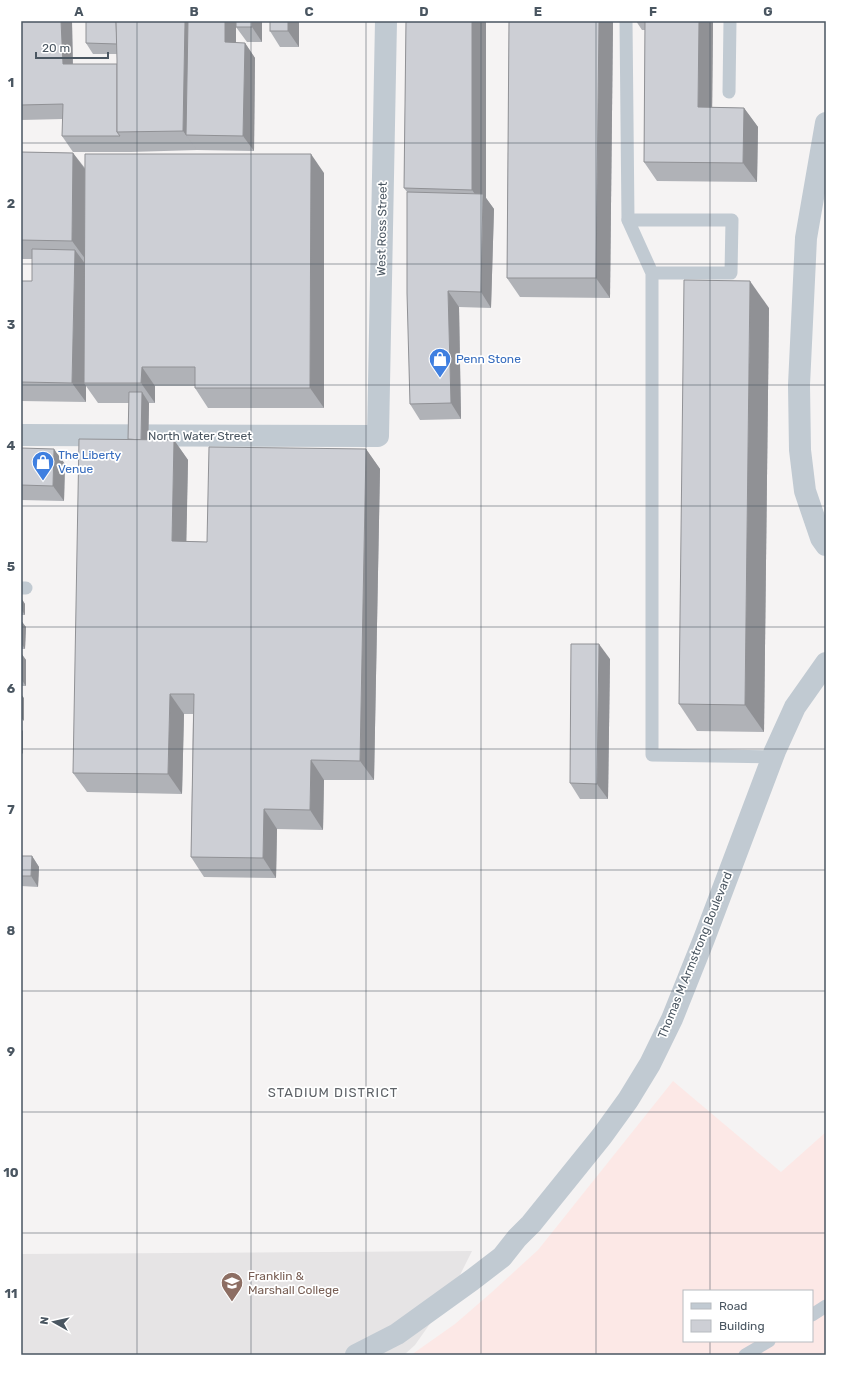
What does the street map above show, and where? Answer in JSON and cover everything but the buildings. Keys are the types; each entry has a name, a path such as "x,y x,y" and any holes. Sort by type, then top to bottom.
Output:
{"street":[{"name":"West Ross Street","path":"378,436 386,21"},
{"path":"826,123 806,238 799,385 800,450 806,491 821,538 826,545"},
{"name":"North Water Street","path":"21,435 378,436"},
{"name":"Thomas M Armstrong Boulevard","path":"356,1355 397,1334 472,1280 502,1256 531,1224 602,1136 628,1100 650,1064 672,1019 772,757 795,707 826,663"}],"lane":[{"path":"626,21 628,220 652,273 652,755 772,757"},
{"path":"729,92 730,21"},
{"path":"628,220 732,220 731,273 652,273"},
{"path":"813,1314 826,1306"},
{"path":"745,1355 766,1342"}],"shaded area":[{"path":"673,1081 781,1172 826,1132 826,1355 411,1355 455,1324 538,1250"},
{"name":"Franklin & Marshall College","path":"472,1251 453,1289 415,1345 404,1355 21,1355 21,1254"}],"place":[{"name":"Penn Stone","path":"440,378"},
{"name":"The Liberty Venue","path":"43,482"},
{"name":"Franklin & Marshall College","path":"232,1302"}],"district":[{"name":"STADIUM DISTRICT","path":"333,1092"}]}
